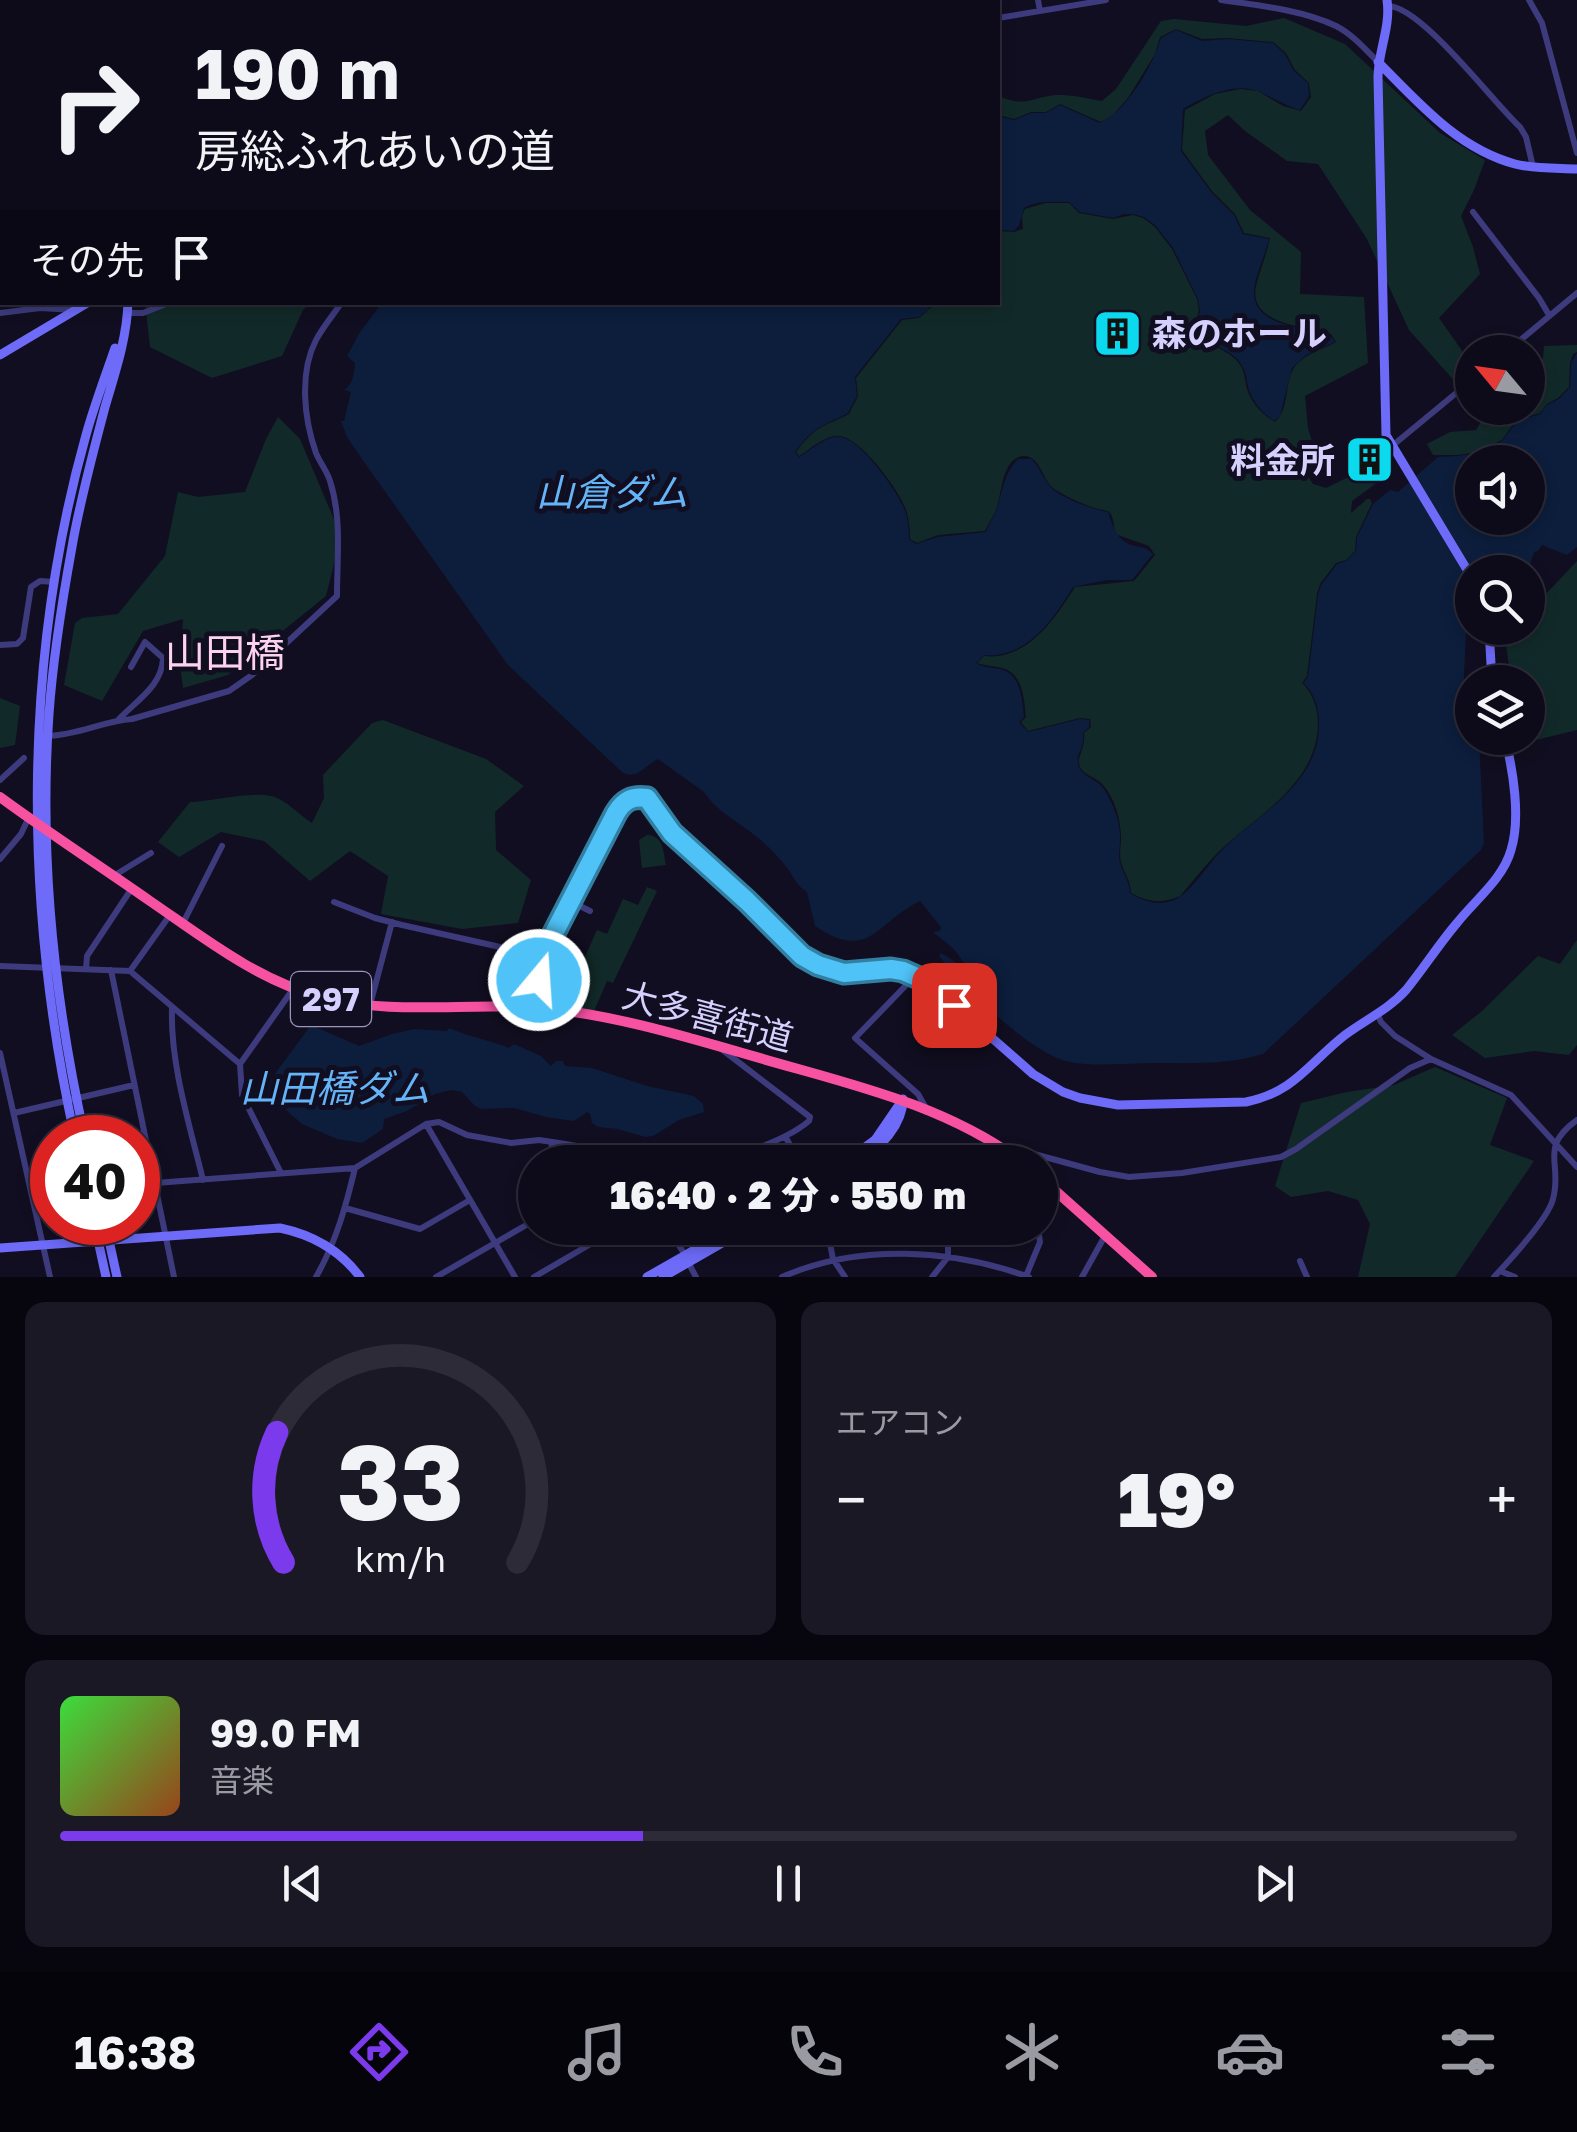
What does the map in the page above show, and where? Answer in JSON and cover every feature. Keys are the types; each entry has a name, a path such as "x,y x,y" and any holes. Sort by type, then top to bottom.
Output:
{"highway":[{"name":"大多喜街道","path":"0,797 182,924 260,973 294,988 370,1006 535,1008 614,1018 902,1099 956,1122 995,1145"},
{"path":"1058,1193 1152,1277"}],"street":[{"path":"1038,0 1040,11"},
{"path":"1000,18 1106,0"},
{"path":"1220,0 1251,2 1336,26 1362,46 1452,134 1489,155 1518,165 1577,169"},
{"path":"1529,0 1542,23 1577,153"},
{"path":"1458,555 1392,446 1384,420 1378,62 1387,27 1387,3 1399,6 1424,26 1520,127 1533,166"},
{"path":"1473,212 1549,315"},
{"path":"1526,335 1577,293"},
{"path":"0,314 74,305"},
{"path":"0,355 74,305"},
{"path":"38,823 70,528 86,434 128,308 143,313 163,305"},
{"path":"48,736 72,734 229,691 252,675 337,596 340,537 330,481 311,435 305,380 315,342 340,305"},
{"path":"1392,446 1455,394"},
{"path":"70,528 54,582 39,740 38,823 50,968 73,1115"},
{"path":"0,645 18,644 23,638 32,587 40,581 54,582"},
{"path":"118,720 158,681 163,658 144,642 131,668"},
{"path":"535,1008 546,950 570,901 623,802 647,798 672,833 802,956 844,973 891,969 928,982 1047,1083 1080,1098 1118,1105 1260,1099 1291,1084 1344,1035 1404,992 1505,867 1515,818 1510,755"},
{"path":"1,776 24,758"},
{"path":"0,859 21,834 38,823"},
{"path":"182,924 222,846"},
{"path":"114,876 150,852"},
{"path":"86,969 87,956 132,888"},
{"path":"570,901 590,912"},
{"path":"334,902 392,922 500,947 546,950"},
{"path":"130,971 170,915"},
{"path":"370,1006 392,922"},
{"path":"0,966 130,971 240,1064"},
{"path":"110,970 140,1115"},
{"path":"915,976 855,1038 918,1094 926,1108"},
{"path":"281,1174 242,1095 240,1064 294,988"},
{"path":"172,1007 182,1093 203,1180"},
{"path":"1377,1014 1395,1036 1431,1059 1511,1095 1577,1167"},
{"path":"716,1045 810,1117 786,1138 766,1145"},
{"path":"0,1053 30,1187"},
{"path":"1058,1161 1130,1177 1280,1157 1410,1068 1431,1059"},
{"path":"14,1112 134,1085"},
{"path":"72,1099 77,1115"},
{"path":"868,1145 902,1099"},
{"path":"878,1145 903,1110 902,1099"},
{"path":"1515,1277 1497,1274 1552,1203 1554,1144 1577,1120"},
{"path":"160,1183 355,1168 426,1124 439,1122 467,1136 511,1144 540,1140 570,1145"},
{"path":"426,1124 515,1277"},
{"path":"786,1138 790,1145"},
{"path":"316,1277 332,1248 355,1168"},
{"path":"345,1208 420,1229 470,1200"},
{"path":"160,1210 174,1277"},
{"path":"160,1237 280,1228 298,1231 332,1248 360,1277"},
{"path":"436,1277 518,1230"},
{"path":"1082,1277 1106,1234"},
{"path":"0,1248 32,1245"},
{"path":"42,1245 50,1277"},
{"path":"104,1245 106,1277"},
{"path":"105,1245 117,1277"},
{"path":"534,1277 589,1245"},
{"path":"678,1245 696,1277"},
{"path":"663,1277 708,1245"},
{"path":"648,1277 715,1245"},
{"path":"830,1245 833,1260 844,1277"},
{"path":"932,1277 948,1257 948,1245"},
{"path":"782,1277 833,1260 907,1253 986,1264 1028,1276 1039,1245"},
{"path":"1300,1261 1306,1277"}],"green space":[{"path":"1284,18 1345,44 1440,133 1485,160 1461,216 1480,274 1439,318 1455,341 1455,382 1409,330 1367,239 1318,164 1287,161 1228,115 1205,131 1208,155 1250,210 1301,252 1300,294 1364,297 1368,363 1305,396 1313,445 1300,463 1313,484 1326,488 1385,459 1393,471 1352,501 1351,513 1367,499 1372,503 1356,537 1355,551 1336,563 1317,594 1307,676 1302,683 1312,696 1318,718 1309,762 1286,793 1221,850 1180,896 1161,901 1131,893 1120,859 1120,824 1111,796 1079,764 1090,719 1028,731 1021,722 1026,717 1024,702 1014,675 977,663 984,656 999,656 1026,645 1049,624 1075,587 1134,581 1155,555 1149,546 1115,534 1109,512 1057,490 1028,456 1010,464 985,531 938,535 917,543 910,539 901,498 875,462 854,442 834,436 799,456 796,452 814,432 849,414 858,396 856,378 902,320 919,318 934,305 1000,305 1000,231 1023,229 1025,209 1046,203 1069,203 1079,213 1113,219 1133,215 1155,227 1172,249 1197,299 1195,327 1238,362 1253,401 1275,422 1283,410 1294,368 1308,355 1336,342 1331,334 1281,322 1261,309 1256,286 1270,238 1244,233 1235,214 1212,191 1182,150 1185,110 1215,94 1240,89 1258,91 1283,106 1301,111 1311,97 1309,83 1295,70 1286,53 1273,42 1202,39 1176,29 1160,37 1155,54 1128,98 1101,122 1060,104 1046,112 1031,112 1014,119 1000,116 1000,97 1024,101 1061,95 1102,101 1116,89 1161,21 1246,26"},
{"path":"145,305 309,305 282,356 212,378 150,347"},
{"path":"1577,345 1570,363 1569,387 1545,407 1545,346"},
{"path":"278,417 300,439 341,536 326,596 228,675 183,688 183,619 143,631 102,701 64,685 75,623 82,618 118,614 165,556 178,492 198,497 245,492"},
{"path":"1479,425 1512,425 1502,440 1492,445 1455,445 1455,455 1433,455 1427,444 1450,432 1476,430"},
{"path":"1577,561 1577,730 1545,738 1545,665 1509,665 1506,645 1545,645 1545,595"},
{"path":"0,698 20,706 15,745 0,748"},
{"path":"383,720 486,759 524,786 495,812 496,850 531,880 518,923 462,929 381,914 388,876 350,851 310,881 264,841 221,832 179,857 158,842 190,802 271,796 312,823 324,798 323,775 372,723"},
{"path":"647,835 660,841 666,865 642,868 639,840"},
{"path":"647,887 657,891 613,983 607,981 594,1011 563,1006 597,930 607,934 623,899 638,905"},
{"path":"1577,940 1577,1045 1569,1055 1534,1051 1485,1058 1452,1035 1538,956 1560,964"},
{"path":"1435,1067 1507,1098 1490,1145 1534,1161 1455,1277 1358,1277 1370,1224 1358,1200 1328,1191 1291,1197 1275,1186 1301,1103 1394,1085"}],"water":[{"path":"1176,30 1202,41 1273,43 1308,83 1309,96 1300,110 1242,88 1211,95 1183,109 1181,151 1211,192 1234,215 1243,234 1269,239 1255,286 1256,304 1272,319 1330,335 1335,342 1306,355 1292,368 1280,416 1274,421 1253,399 1239,361 1205,338 1196,327 1198,299 1173,248 1144,217 1124,214 1113,218 1080,212 1069,202 1046,202 1024,208 1014,231 1000,230 1000,116 1014,120 1031,113 1046,113 1060,105 1100,123 1129,98 1161,38"},
{"name":"山倉ダム","path":"380,305 933,305 919,317 901,319 855,377 857,396 848,413 813,432 795,452 799,457 834,437 853,443 893,488 905,512 909,539 916,544 938,537 986,532 1010,470 1018,459 1031,459 1055,490 1108,512 1122,539 1153,554 1132,580 1073,587 1048,624 1026,644 999,655 984,655 976,663 1012,676 1022,703 1024,717 1019,722 1028,732 1089,720 1078,756 1079,767 1101,786 1114,808 1120,862 1130,893 1152,902 1174,900 1187,891 1223,849 1285,795 1309,764 1319,718 1313,696 1303,683 1308,677 1318,595 1337,564 1356,551 1357,537 1373,504 1390,490 1398,492 1438,457 1455,456 1455,535 1545,535 1545,445 1494,445 1514,425 1545,425 1545,408 1570,387 1571,363 1577,353 1577,547 1567,555 1542,545 1533,555 1455,555 1455,645 1465,645 1464,665 1455,665 1455,755 1480,755 1484,843 1481,850 1263,1054 1209,1063 1070,1062 1036,1047 965,985 939,956 941,953 962,966 964,963 933,932 941,927 920,901 861,940 848,941 815,926 807,892 762,841 658,759 632,775 622,772 508,665 347,437 341,421 351,392 344,390 351,382 355,363 347,356"},
{"name":"山田橋ダム","path":"311,1025 359,1046 415,1029 449,1028 509,1048 514,1044 541,1056 551,1066 563,1061 565,1066 592,1068 694,1096 703,1104 704,1112 645,1137 598,1127 587,1112 574,1121 514,1108 481,1109 462,1092 451,1090 384,1119 383,1129 362,1143 337,1139 302,1124 263,1090"}],"place":[{"name":"森のホール","path":"1117,333"},
{"name":"料金所","path":"1370,460"}],"district":[{"name":"山田橋","path":"225,652"}],"route":[{"path":"539,980 546,950 616,813 623,802 636,797 647,798 672,833 802,956 844,973 903,971 928,982 954,1005"}]}
